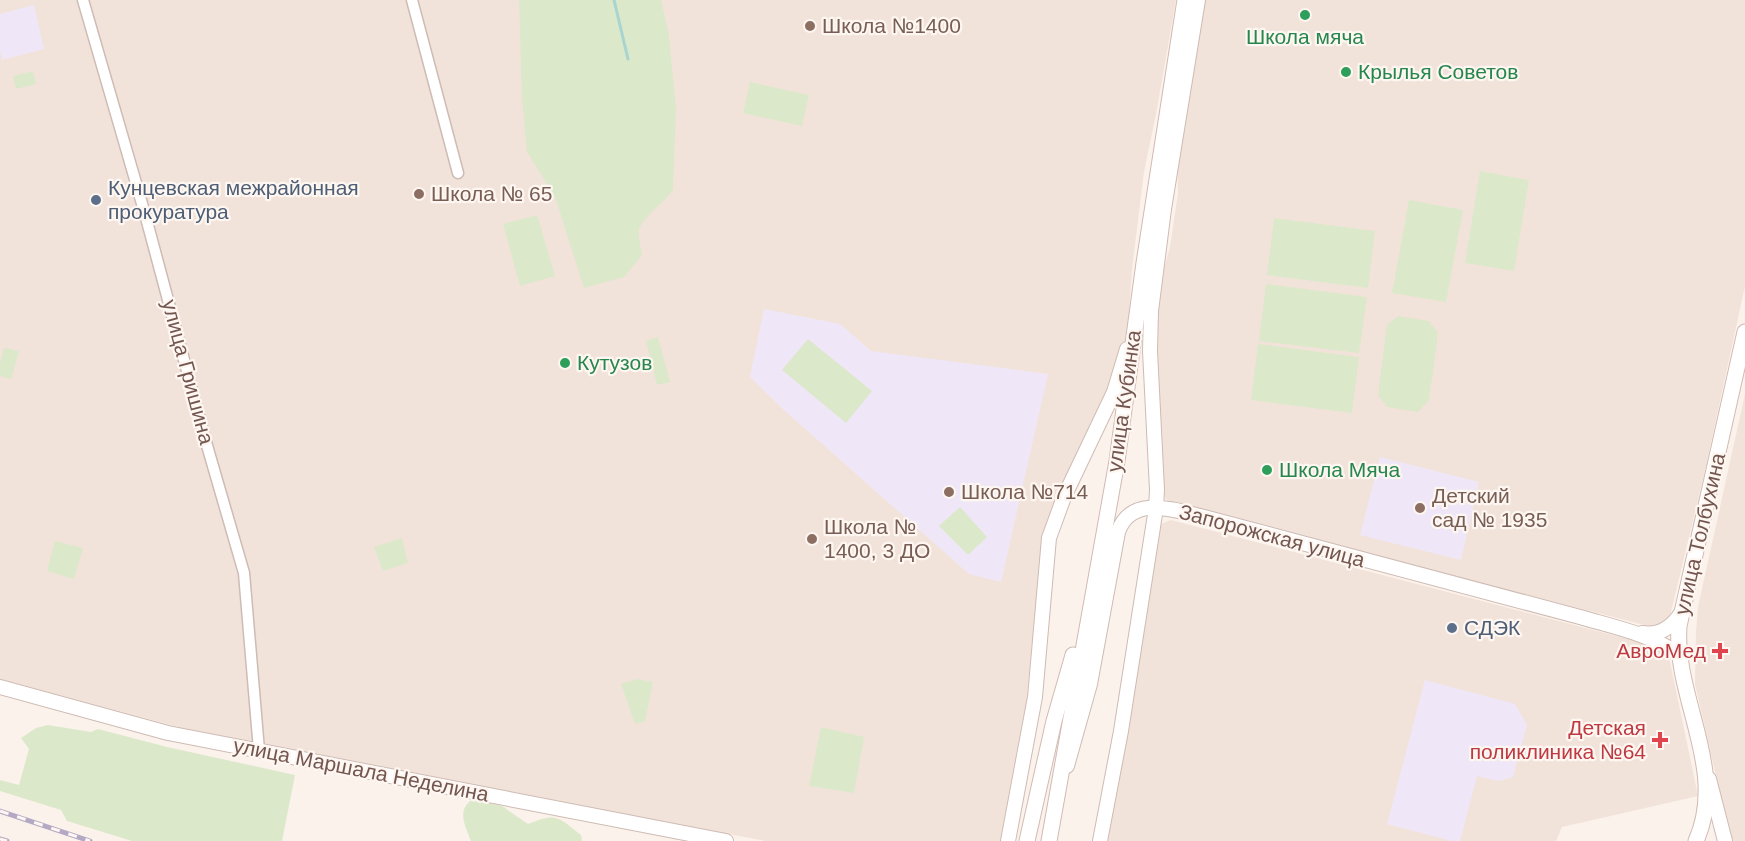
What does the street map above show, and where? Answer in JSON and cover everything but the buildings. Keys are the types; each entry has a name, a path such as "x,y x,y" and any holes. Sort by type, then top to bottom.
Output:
{"main road":[{"name":"улица Кубинка","path":"1049,841 1116,460 1185,0"},
{"name":"улица Толбухина","path":"1707,772 1678,638 1681,613 1712,485 1745,332"},
{"path":"1027,841 1054,721 1095,580"},
{"path":"1696,841 1705,813 1707,772"}],"street":[{"name":"улица Гришина","path":"83,0 145,214 244,573 259,750"},
{"path":"412,0 458,173"},
{"path":"1100,841 1121,731 1156,508 1150,351 1151,311 1164,209 1198,0"},
{"path":"1008,841 1035,697 1048,545 1054,519 1114,392 1137,309"},
{"name":"Запорожская улица","path":"1060,781 1071,756 1083,714 1118,532 1121,524 1131,512 1139,508 1156,508 1204,517 1634,632 1657,641 1680,654"},
{"path":"1634,632 1648,634 1667,629 1675,623 1681,613"},
{"name":"улица Маршала Неделина","path":"0,687 168,734 726,841"},
{"name":"улица Толбухина","path":"1707,772 1725,841"}],"shaded area":[{"path":"0,0 1176,0 1144,172 1125,343 1102,405 1047,526 1040,564 1026,704 1000,841 765,841 197,732 0,679"},
{"path":"1204,0 1745,0 1745,286 1704,475 1670,616 1662,625 1652,627 1171,503 1166,499 1162,493 1155,331 1157,293 1170,247 1178,193 1177,160"},
{"path":"34,5 44,49 2,60 0,14"},
{"name":"Школа №714","path":"764,309 840,324 871,351 1048,374 1001,582 969,574 750,377"},
{"path":"1745,394 1745,841 1731,841 1695,684 1696,632 1698,607"},
{"name":"Детский сад № 1935","path":"1380,457 1479,482 1461,560 1360,535"},
{"path":"1171,520 1651,645 1669,657 1698,796 1562,827 1556,841 1105,841 1159,529 1161,524"},
{"path":"1425,680 1515,704 1527,725 1513,777 1499,781 1477,776 1460,841 1452,841 1387,824"}],"green space":[{"path":"519,0 661,0 669,36 676,108 673,190 641,226 639,237 642,255 624,277 584,288 555,197 527,152 522,99"},
{"path":"33,71 36,84 16,89 13,76"},
{"path":"750,82 809,95 802,126 743,113"},
{"path":"1480,171 1529,180 1514,271 1465,263"},
{"path":"1409,200 1463,210 1446,302 1392,293"},
{"path":"537,215 555,276 520,286 503,224"},
{"path":"1274,218 1375,231 1368,288 1267,275"},
{"path":"1266,284 1367,297 1359,353 1259,341"},
{"path":"1398,316 1429,321 1438,333 1429,400 1418,412 1387,407 1378,395 1387,325"},
{"path":"658,337 670,382 657,385 646,341"},
{"path":"808,339 872,391 846,423 782,370"},
{"path":"1258,344 1359,357 1352,413 1251,400"},
{"path":"4,348 19,351 11,379 0,376 0,363"},
{"path":"960,507 987,537 968,555 939,526"},
{"path":"402,538 408,563 383,571 374,547"},
{"path":"55,541 83,548 74,579 47,571"},
{"path":"637,679 653,682 645,721 635,724 621,684"},
{"path":"48,725 91,732 98,729 167,747 295,775 282,841 132,841 67,821 61,810 0,791 0,780 19,785 29,749 21,738 36,728"},
{"path":"821,727 864,737 854,793 809,786"},
{"path":"473,799 502,806 528,824 545,818 557,818 581,835 582,841 471,841 463,813"}],"waterway":[{"path":"614,0 628,59"}],"railway":[{"path":"0,811 90,841"},
{"path":"0,839 7,841"}],"place":[{"name":"Школа мяча","path":"1305,15"},
{"name":"Школа №1400","path":"810,26"},
{"name":"Крылья Советов","path":"1346,72"},
{"name":"Школа № 65","path":"419,194"},
{"name":"Кунцевская межрайонная прокуратура","path":"96,200"},
{"name":"Кутузов","path":"565,363"},
{"name":"Школа Мяча","path":"1267,470"},
{"name":"Школа №714","path":"949,492"},
{"name":"Детский сад № 1935","path":"1420,508"},
{"name":"Школа № 1400, 3 ДО","path":"812,539"},
{"name":"СДЭК","path":"1452,628"},
{"name":"АвроМед","path":"1720,651"},
{"name":"Детская поликлиника №64","path":"1660,740"}]}
